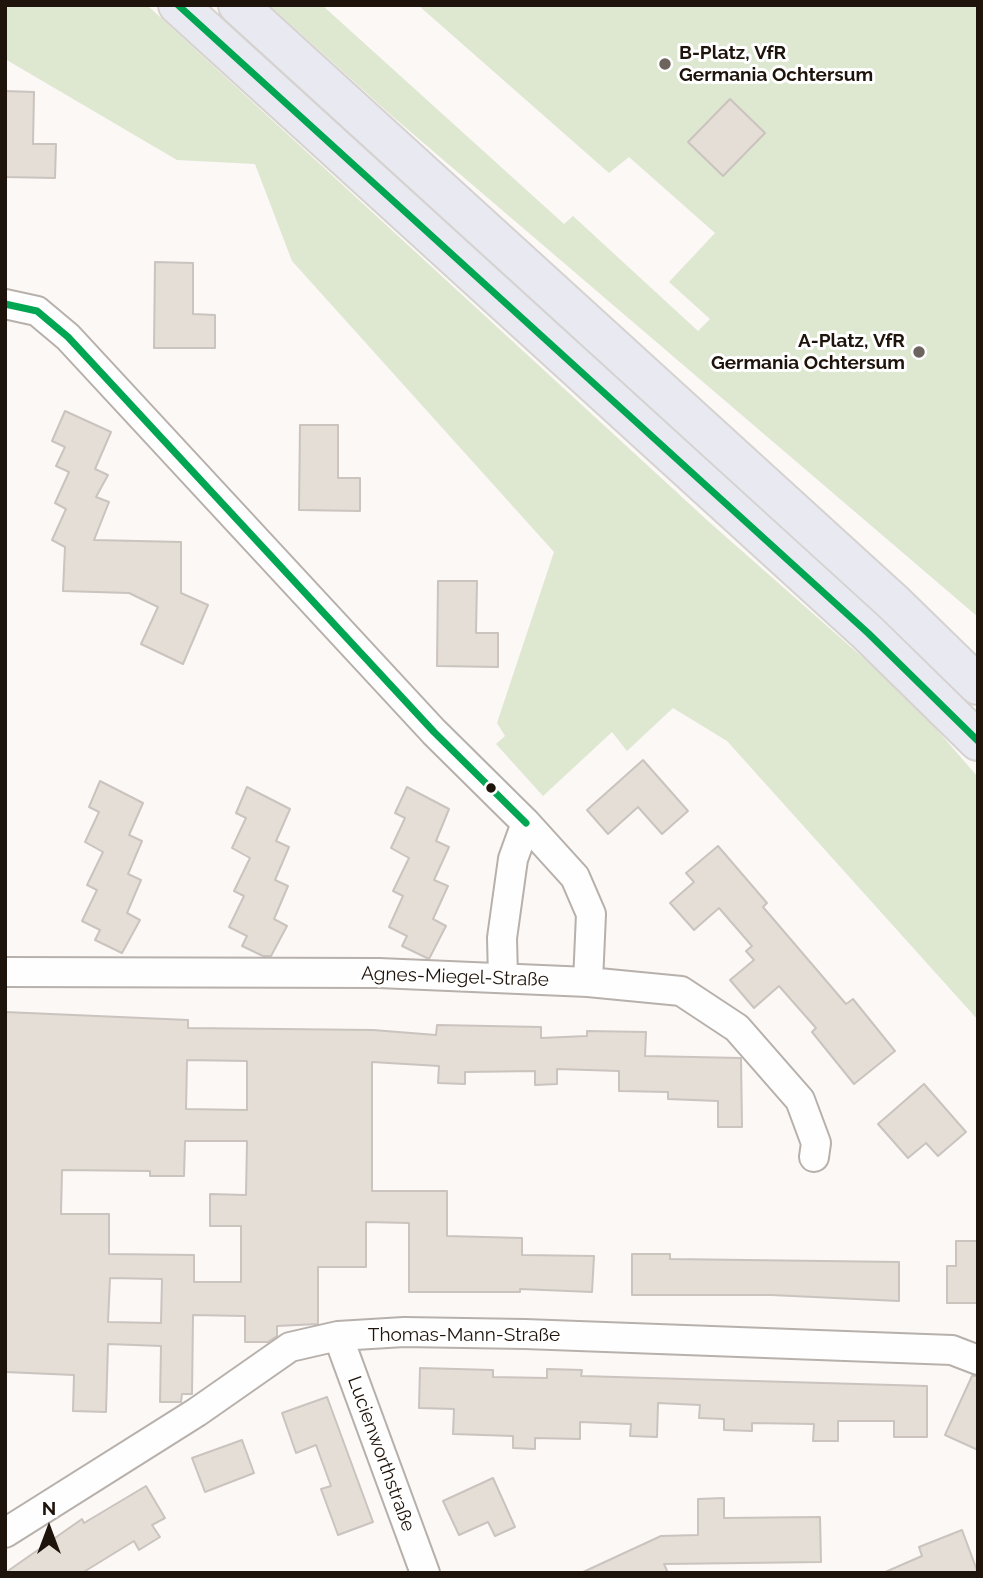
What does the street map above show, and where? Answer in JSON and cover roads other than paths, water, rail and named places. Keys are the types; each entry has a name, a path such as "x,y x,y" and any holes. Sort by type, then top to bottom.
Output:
{"highway":[{"path":"178,5 868,633 978,741"},
{"path":"238,5 894,603 978,685"},
{"path":"894,603 978,662"}],"street":[{"path":"5,304 37,312 68,337 434,732 526,823 575,877 591,914 589,982"},
{"path":"503,978 502,938 513,859 526,823"},
{"name":"Agnes-Miegel-Straße","path":"5,972 170,971 503,978 589,982 681,991 737,1028 800,1100 816,1143 814,1157"},
{"name":"Thomas-Mann-Straße","path":"5,1533 197,1412 290,1347 338,1336 404,1332 608,1337 952,1350 978,1360"},
{"name":"Lucienworthstraße","path":"338,1336 425,1573"}],"place":[{"name":"B-Platz, VfR Germania Ochtersum","path":"665,64"},
{"name":"A-Platz, VfR Germania Ochtersum","path":"919,352"}]}
